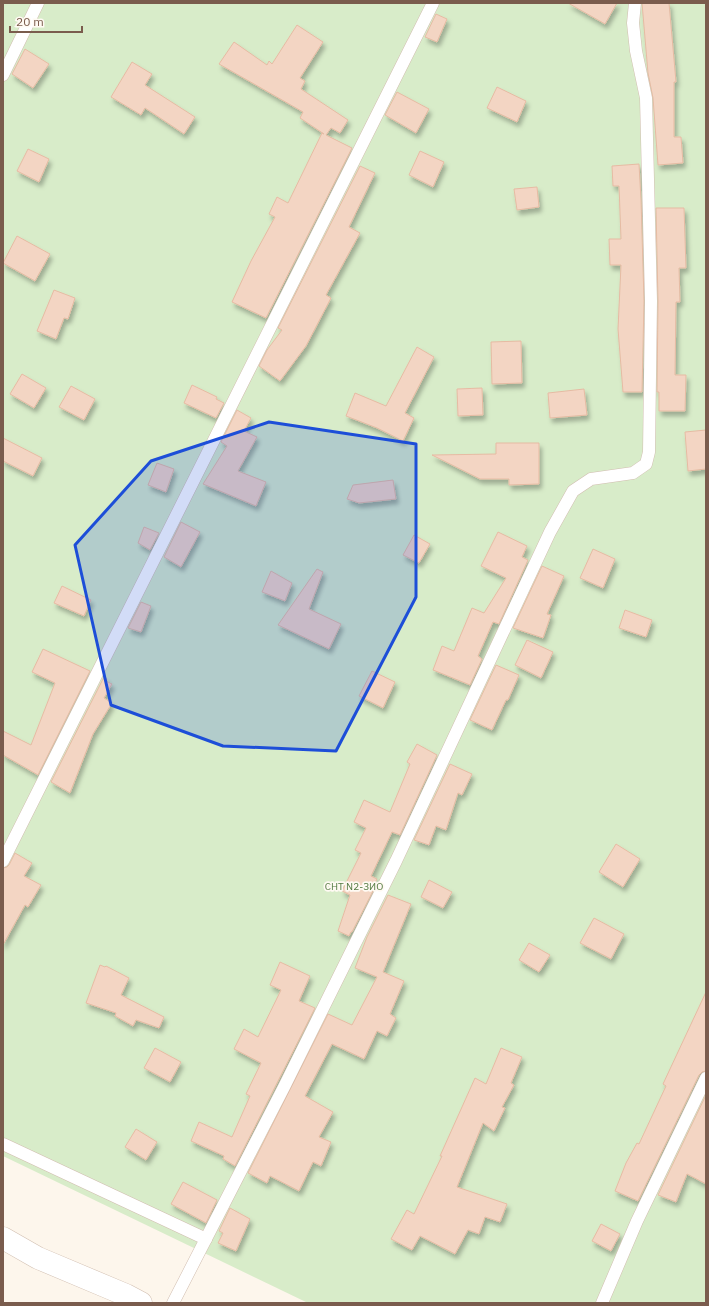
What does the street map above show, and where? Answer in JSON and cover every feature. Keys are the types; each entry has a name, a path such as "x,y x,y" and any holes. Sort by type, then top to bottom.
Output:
{"street":[{"path":"3,1238 38,1258 126,1295 141,1303"}],"lane":[{"path":"3,75 38,3"},
{"path":"3,861 432,3"},
{"path":"173,1303 284,1087 396,861 550,532 573,491 591,479 633,473 646,464 649,452 651,301 646,98 636,52 633,23 635,3"},
{"path":"602,1303 637,1221 706,1078"},
{"path":"3,1144 206,1239"}],"highlighted area":[{"path":"269,422 416,444 416,597 336,751 223,746 111,705 75,545 151,461"}],"green space":[{"name":"СНТ N2-ЗИО","path":"3,3 706,3 706,1303 308,1303 3,1156"}],"building":[{"path":"568,3 617,3 605,24"},
{"path":"642,3 669,3 676,82 674,82 674,137 681,137 683,163 658,165 653,98 648,73"},
{"path":"436,14 447,19 437,42 425,37"},
{"path":"297,25 323,42 300,78 305,81 301,89 348,120 340,133 331,128 326,135 352,148 266,318 232,302 251,261 275,217 269,214 277,197 288,203 322,133 324,134 300,118 303,112 219,64 234,42 267,65 269,61 272,64"},
{"path":"25,49 49,64 33,88 12,74"},
{"path":"132,62 152,74 145,85 195,117 184,134 145,108 141,115 111,97"},
{"path":"497,87 526,101 517,122 487,108"},
{"path":"397,92 429,109 416,133 385,115"},
{"path":"28,149 49,159 39,182 17,171"},
{"path":"420,151 444,162 433,187 409,175"},
{"path":"639,164 644,301 642,392 623,392 618,329 621,265 610,265 609,239 621,239 619,186 613,186 612,166"},
{"path":"360,166 375,173 349,227 360,233 326,295 331,298 306,346 280,381 259,366 267,350 282,330 278,328"},
{"path":"537,187 539,207 517,210 514,189"},
{"path":"656,208 684,208 686,268 679,268 680,302 676,302 675,375 686,375 685,411 659,411 659,392 657,392 658,301"},
{"path":"17,236 50,254 35,281 3,263"},
{"path":"54,290 75,298 68,319 64,318 56,339 37,331"},
{"path":"521,341 522,383 492,384 491,342"},
{"path":"417,347 434,357 405,413 414,418 403,441 377,428 346,416 355,393 386,406"},
{"path":"22,374 46,388 34,408 10,394"},
{"path":"192,385 217,397 216,399 224,403 216,418 184,403"},
{"path":"71,386 95,399 84,420 59,407"},
{"path":"482,388 483,415 458,416 457,389"},
{"path":"584,389 587,415 550,418 548,393"},
{"path":"237,410 251,418 244,431 257,437 238,471 266,482 256,506 203,484 227,446 221,442"},
{"path":"706,430 706,469 688,471 685,432"},
{"path":"3,438 42,458 33,476 3,461"},
{"path":"496,443 539,443 539,484 509,485 509,479 480,479 432,455 496,454"},
{"path":"157,463 174,469 166,492 148,485"},
{"path":"393,480 396,499 359,503 347,499 353,485"},
{"path":"181,522 200,532 181,567 164,557"},
{"path":"144,527 159,533 150,550 138,543"},
{"path":"498,532 527,546 522,557 528,560 499,624 493,622 478,656 482,659 470,685 433,670 442,646 454,651 472,608 484,613 506,578 481,566"},
{"path":"414,535 430,544 419,563 403,555"},
{"path":"593,549 615,559 603,588 580,578"},
{"path":"542,566 564,576 547,614 551,615 543,638 513,628"},
{"path":"317,569 323,572 309,609 341,624 329,649 278,625"},
{"path":"271,571 292,583 285,601 262,592"},
{"path":"62,586 91,600 84,616 54,603"},
{"path":"141,602 151,606 141,632 128,628"},
{"path":"625,610 652,620 646,637 619,628"},
{"path":"527,640 553,652 541,678 515,665"},
{"path":"43,649 90,671 38,775 3,755 3,731 31,745 55,683 32,672"},
{"path":"496,665 519,675 492,730 470,720"},
{"path":"372,671 395,682 383,708 359,696"},
{"path":"104,677 107,679 106,681 112,684 104,698 112,703 93,734 70,793 51,782"},
{"path":"417,744 437,755 400,835 392,832 371,876 377,879 372,888 374,889 349,936 338,931 350,895 342,891 361,853 355,850 366,828 354,822 364,800 390,812 410,764 407,762"},
{"path":"450,764 472,774 462,795 458,793 446,830 436,826 429,845 414,840"},
{"path":"616,844 640,859 623,887 599,872"},
{"path":"15,853 32,863 24,876 41,885 28,907 25,905 3,945 3,868 9,865"},
{"path":"429,880 452,892 443,908 421,897"},
{"path":"388,895 411,904 383,972 404,981 390,1014 396,1018 387,1036 377,1031 364,1059 332,1044 305,1096 333,1112 319,1137 331,1142 321,1166 313,1162 299,1191 270,1176 267,1183 248,1173 328,1014 352,1025 377,977 355,968 367,937"},
{"path":"594,918 624,934 611,959 580,943"},
{"path":"529,943 550,955 539,972 519,960"},
{"path":"280,962 310,976 299,1001 315,1008 235,1166 223,1159 224,1156 191,1141 199,1122 232,1137 250,1096 246,1094 261,1063 234,1049 244,1029 258,1037 281,990 270,985"},
{"path":"100,965 106,966 129,978 121,995 164,1017 159,1028 136,1020 133,1026 115,1016 116,1013 86,1003"},
{"path":"706,992 706,1071 699,1075 638,1201 615,1191 626,1163 637,1143 639,1144 666,1086 663,1084"},
{"path":"155,1048 181,1062 170,1082 144,1068"},
{"path":"501,1048 522,1057 511,1083 514,1085 502,1107 505,1108 494,1131 483,1123 457,1187 507,1204 500,1222 485,1217 479,1234 468,1230 455,1254 420,1236 412,1250 391,1239 407,1210 414,1214 442,1156 440,1156 475,1078 486,1084"},
{"path":"706,1095 706,1184 687,1174 676,1202 658,1195"},
{"path":"136,1129 157,1142 146,1160 125,1147"},
{"path":"183,1182 217,1200 206,1223 171,1204"},
{"path":"230,1208 250,1219 236,1251 218,1243 223,1233 219,1231"},
{"path":"601,1224 620,1234 611,1251 592,1241"}]}
